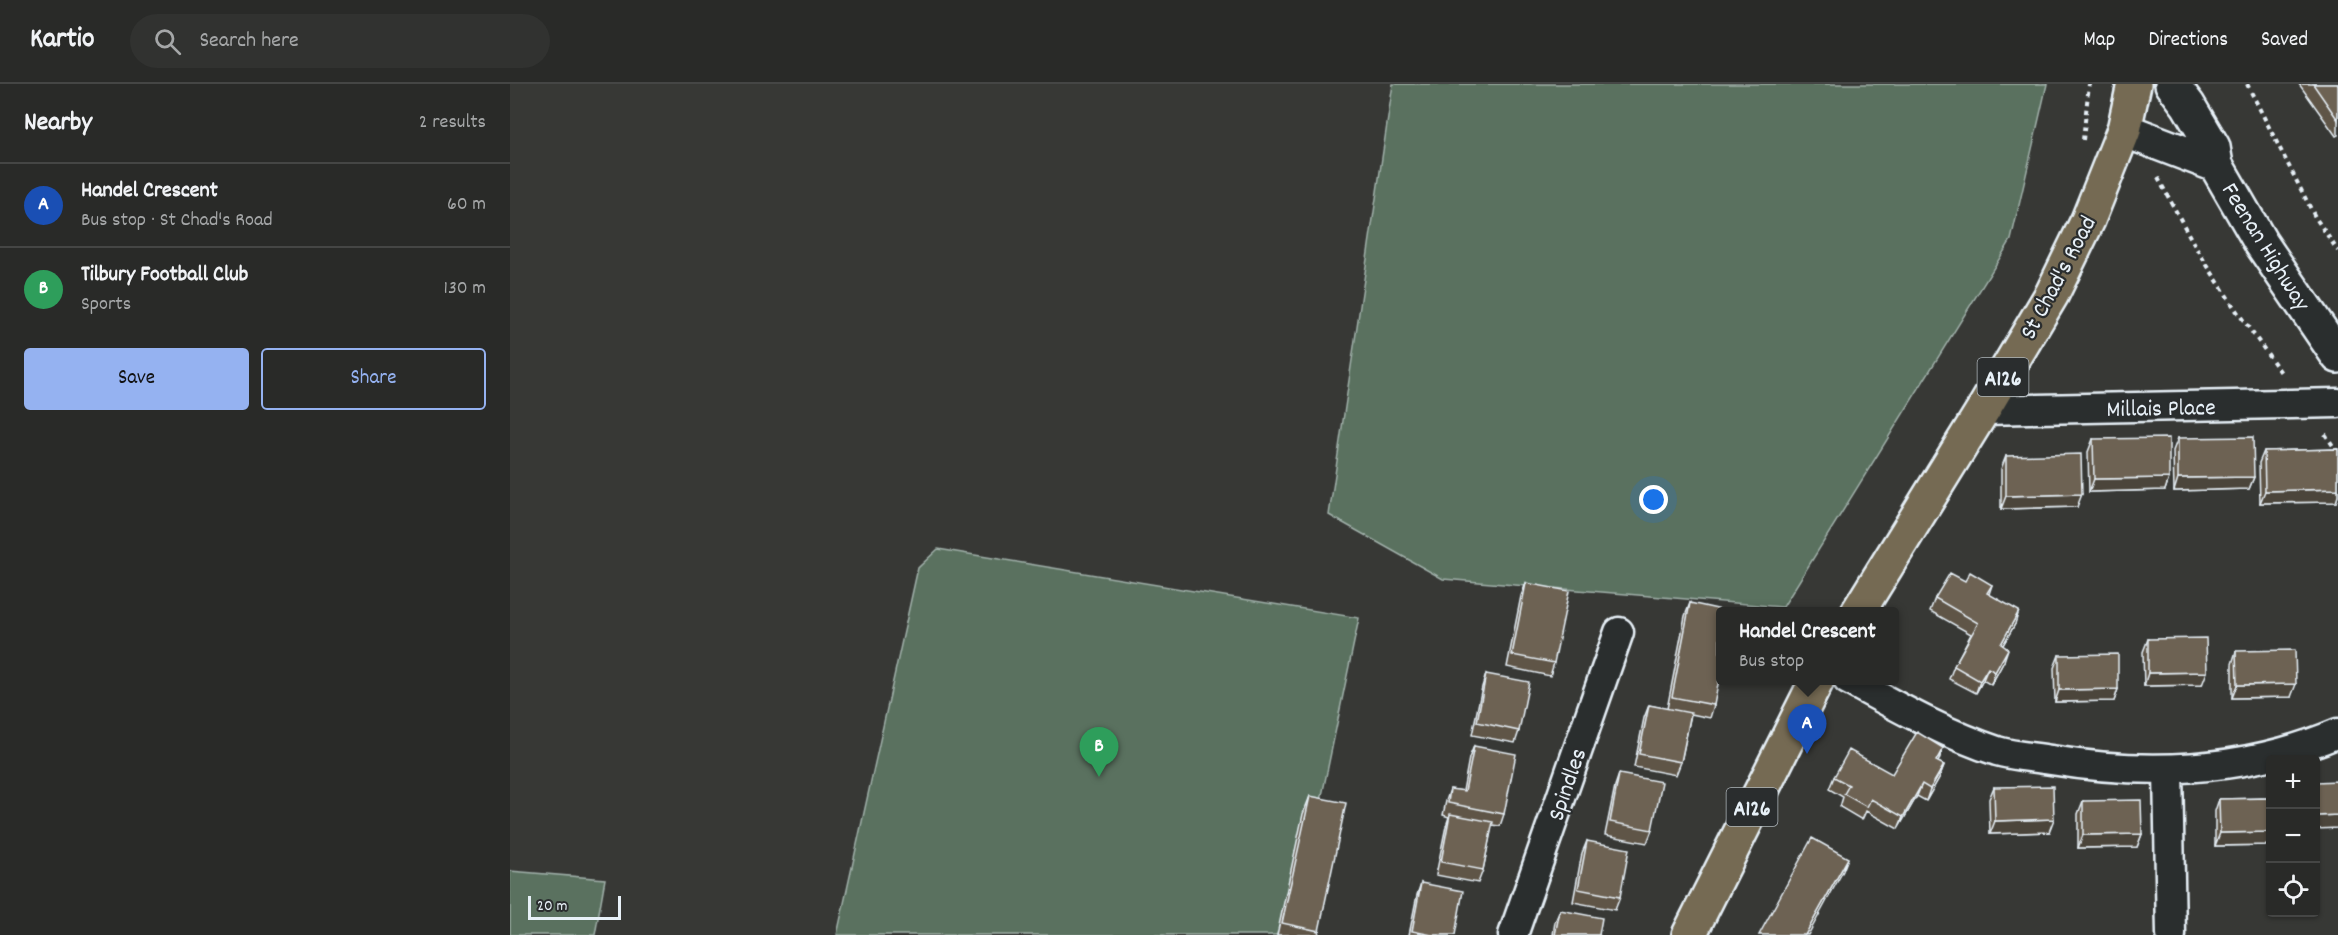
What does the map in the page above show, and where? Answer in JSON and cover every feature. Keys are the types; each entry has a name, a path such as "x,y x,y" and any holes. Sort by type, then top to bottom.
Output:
{"main road":[{"name":"St Chad's Road","path":"1861,607 2052,294 2088,220 2124,130 2134,84"},
{"name":"A126","path":"1689,935 1815,685"}],"street":[{"name":"Feenan Highway","path":"2172,84 2188,105 2212,147 2216,165 2261,243 2337,354"},
{"name":"Feenan Highway","path":"2124,130 2216,165"},
{"name":"Millais Place","path":"1983,410 2338,403"},
{"name":"Spindles","path":"1513,935 1619,632"},
{"path":"1856,685 1924,721 1998,751 2090,766 2168,769 2250,761 2338,733"},
{"path":"2168,769 2170,935"}],"path":[{"path":"2247,84 2315,217 2338,251"},
{"path":"2151,173 2159,178 2196,248 2236,310 2338,453"}],"green space":[{"path":"1393,84 2047,84 2011,240 1783,607 1443,579 1329,515"},
{"path":"938,549 1359,618 1293,935 837,935 918,568"},
{"path":"510,871 605,879 595,935 510,935"}],"building":[{"path":"2313,84 2338,84 2338,120"},
{"path":"2253,437 2254,477 2178,478 2178,438"},
{"path":"2169,438 2169,478 2094,479 2093,439"},
{"path":"2338,449 2338,489 2265,491 2264,451"},
{"path":"2081,454 2082,494 2006,496 2006,456"},
{"path":"1970,572 1992,585 1987,593 2019,611 2001,644 2008,649 1995,672 1988,668 1980,681 1954,666 1978,623 1935,598 1950,573 1965,581"},
{"path":"1526,583 1569,591 1554,663 1512,655"},
{"path":"1690,603 1716,609 1716,685 1718,685 1714,705 1672,697"},
{"path":"2206,638 2207,672 2148,673 2148,639"},
{"path":"2295,650 2296,684 2237,685 2236,651"},
{"path":"2118,654 2118,689 2059,690 2059,655"},
{"path":"1486,674 1529,682 1519,731 1477,722"},
{"path":"1649,705 1691,713 1681,762 1639,754"},
{"path":"1917,732 1943,748 1936,761 1944,765 1930,789 1922,784 1903,817 1871,799 1867,807 1844,794 1849,785 1834,777 1849,750 1892,774"},
{"path":"1474,746 1516,754 1504,814 1448,803 1450,789 1465,791"},
{"path":"1619,774 1662,782 1652,830 1610,822"},
{"path":"2338,781 2338,815 2320,816 2320,782"},
{"path":"2053,786 2054,819 1995,821 1994,787"},
{"path":"1310,796 1346,803 1319,931 1282,923"},
{"path":"2266,798 2266,832 2220,833 2219,799"},
{"path":"2141,800 2142,834 2083,835 2083,801"},
{"path":"1450,814 1493,822 1483,870 1441,862"},
{"path":"1812,838 1848,858 1805,935 1759,935"},
{"path":"1587,841 1629,849 1620,897 1578,889"},
{"path":"1421,883 1463,891 1455,935 1432,935 1412,931"},
{"path":"1560,910 1602,918 1599,935 1555,935"}],"place":[{"name":"Handel Crescent","path":"1807,754"},
{"name":"Tilbury Football Club","path":"1099,777"}]}
